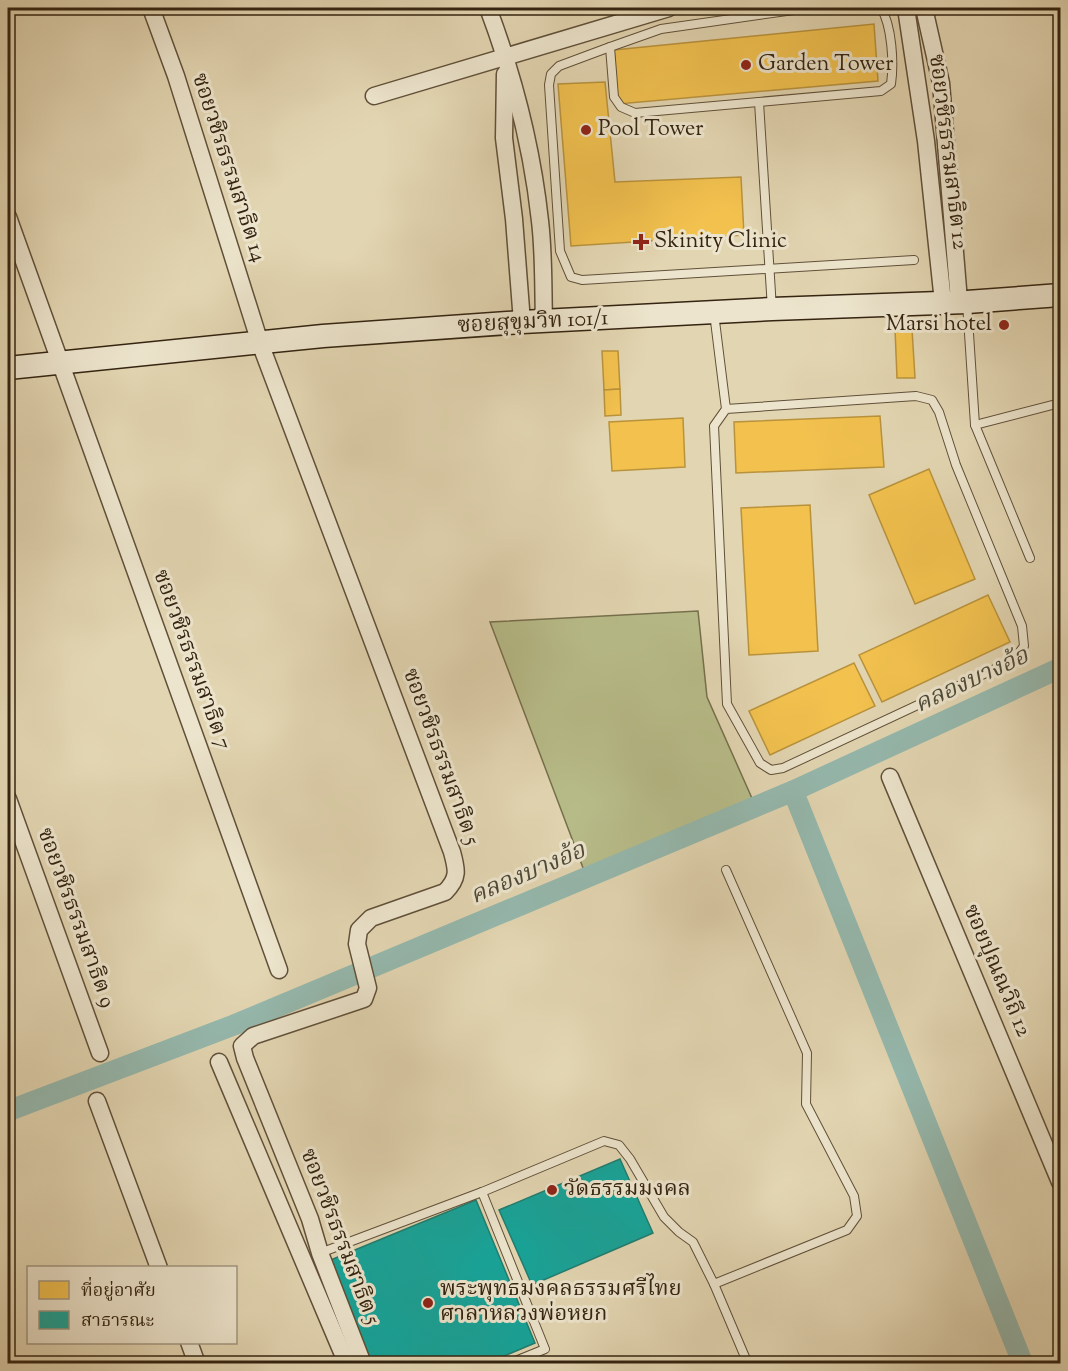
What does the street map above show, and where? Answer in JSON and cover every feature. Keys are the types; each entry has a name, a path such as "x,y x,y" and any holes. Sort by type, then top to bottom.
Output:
{"street":[{"name":"ซอยวชิรธรรมสาธิต 14","path":"151,8 176,76 260,343"},
{"path":"488,8 506,55 530,146 540,222 533,322"},
{"path":"374,96 669,8"},
{"name":"ซอยวชิรธรรมสาธิต 12","path":"906,8 926,141 956,302"},
{"name":"ซอยวชิรธรรมสาธิต 12","path":"924,8 941,83 956,302"},
{"path":"506,55 504,138 514,219 533,322"},
{"name":"ซอยวชิรธรรมสาธิต 7","path":"8,217 279,970"},
{"name":"ซอยสุขุมวิท 101/1","path":"8,368 323,336 533,322 1060,295"},
{"name":"ซอยวชิรธรรมสาธิต 5","path":"260,343 448,841 456,870 454,883 445,892 371,918 359,930 357,944 368,988 364,999 254,1036 242,1046 310,1219 320,1253 363,1364"},
{"name":"ซอยปุณณวิถี 12","path":"890,777 1060,1182"},
{"name":"ซอยวชิรธรรมสาธิต 9","path":"8,799 100,1053"},
{"path":"219,1062 347,1364"},
{"path":"97,1101 158,1266"},
{"path":"190,1344 197,1364"}],"lane":[{"path":"808,8 661,29 559,66 551,74 549,85 560,251 571,277 582,280 914,260"},
{"path":"610,47 614,97 621,107 635,113 881,92 891,84 893,72 888,19 881,8"},
{"path":"759,102 772,309"},
{"path":"956,302 975,425 1030,558"},
{"path":"714,313 726,409 714,426 727,704 760,763 771,770 783,768 1014,660 1024,646 1022,626 956,465 933,400 916,396 726,409"},
{"path":"975,425 1060,403"},
{"path":"714,1284 847,1230 857,1215 854,1196 806,1104 807,1053 726,870"},
{"path":"320,1253 482,1192 604,1141 619,1144 664,1218 693,1242 714,1284 748,1364"},
{"path":"482,1192 545,1349 507,1364"}],"green space":[{"path":"698,611 707,697 759,814 588,881 490,622"}],"building: ที่อยู่อาศัย":[{"name":"Garden Tower","path":"874,24 878,81 618,104 614,50"},
{"name":"Pool Tower","path":"605,82 615,182 741,177 744,235 571,246 558,84"},
{"path":"895,329 912,329 915,378 897,378"},
{"path":"602,351 618,351 620,389 604,390"},
{"path":"620,389 621,415 605,416 604,390"},
{"path":"880,416 884,467 736,473 734,422"},
{"path":"683,418 685,467 612,471 609,422"},
{"path":"929,469 975,579 915,604 869,495"},
{"path":"810,505 818,651 749,655 741,508"},
{"path":"988,595 1010,642 882,702 859,655"},
{"path":"854,663 875,706 770,755 749,711"}],"building: สาธารณะ":[{"path":"620,1159 653,1233 532,1285 499,1210"},
{"name":"พระพุทธมงคลธรรมศรีไทย ศาลาหลวงพ่อหยก","path":"476,1200 535,1343 485,1364 362,1364 321,1264"}],"waterway":[{"name":"คลองบางอ้อ","path":"8,1111 234,1025 793,791 1060,668"},
{"path":"793,791 1023,1364"}],"place":[{"name":"Garden Tower","path":"746,65"},
{"name":"Pool Tower","path":"586,130"},
{"name":"Skinity Clinic","path":"641,242"},
{"name":"Marsi hotel","path":"1004,325"},
{"name":"วัดธรรมมงคล","path":"552,1190"},
{"name":"พระพุทธมงคลธรรมศรีไทย ศาลาหลวงพ่อหยก","path":"428,1303"}]}
